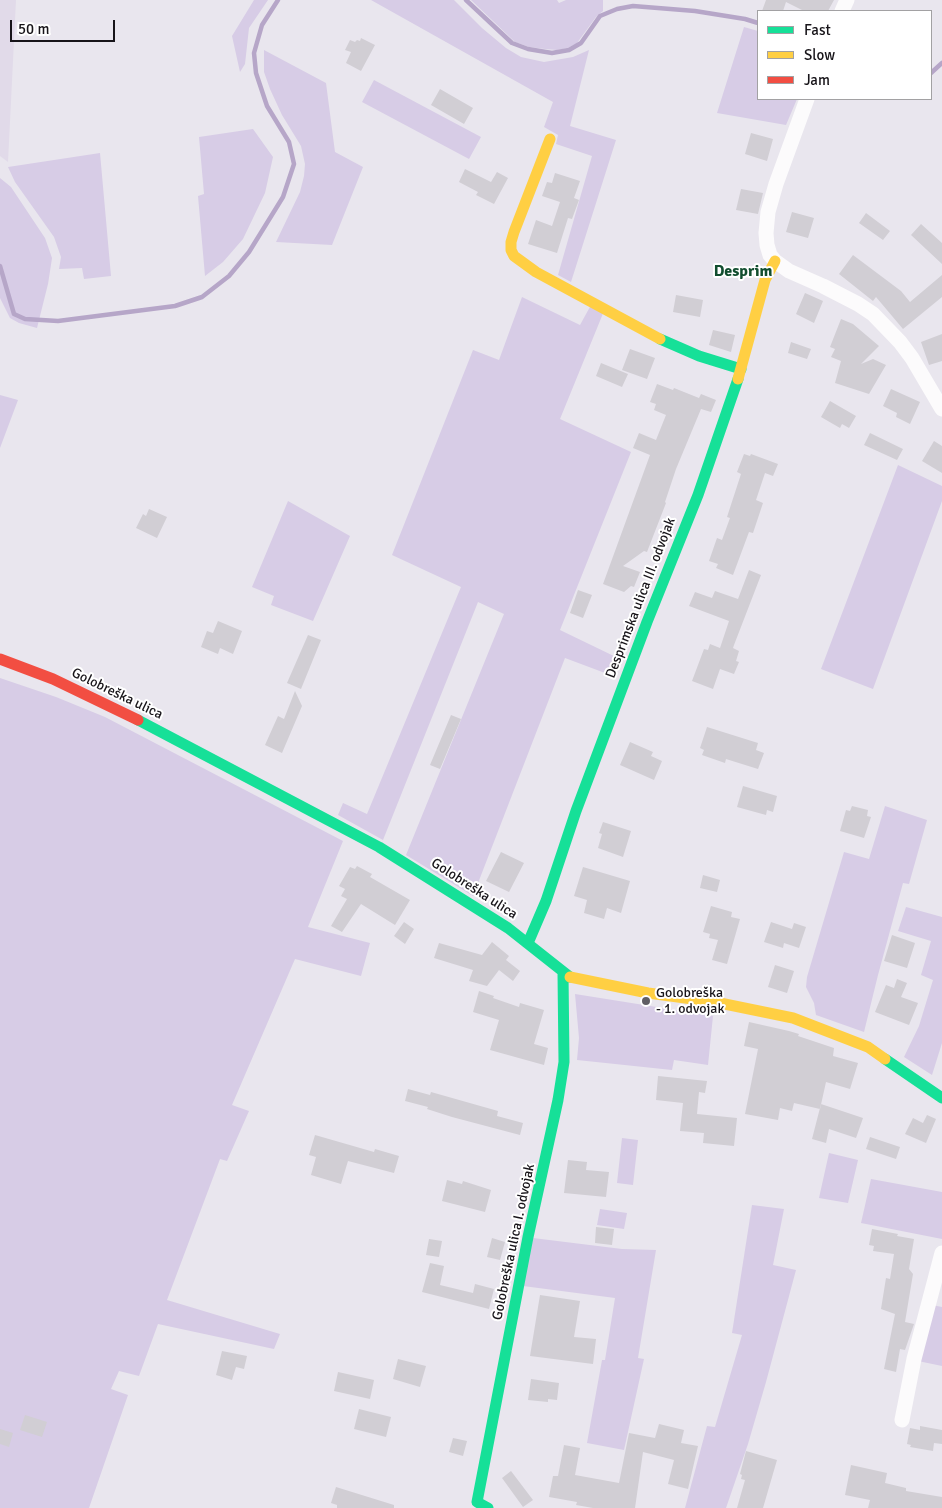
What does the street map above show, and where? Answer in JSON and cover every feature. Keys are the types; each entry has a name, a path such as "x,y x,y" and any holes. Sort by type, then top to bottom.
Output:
{"street":[{"path":"807,100 776,184 768,212 767,245 770,255 789,271 858,304 873,314 900,342 912,358 942,409"},
{"path":"550,139 514,232 511,250 514,256 536,272 670,344 699,356 741,369"},
{"name":"Desprimska ulica III. odvojak","path":"528,943 543,909 576,811 647,622 698,495 741,369 765,280 775,261"},
{"name":"Golobreška ulica","path":"0,659 53,679 113,707 379,847 482,910 528,943 563,973 589,982 648,993 715,1002 793,1018 868,1047 942,1098"},
{"name":"Golobreška ulica I. odvojak","path":"488,1508 477,1502 564,1062 563,973"},
{"path":"902,1420 914,1359 942,1253"}],"shaded area":[{"path":"0,0 16,0 8,162 0,156"},
{"path":"254,0 268,0 249,28 245,64 240,72 232,36"},
{"path":"371,0 454,0 482,28 506,48 521,57 544,62 573,57 589,50 570,126 616,140 571,282 558,275 592,156 556,144 558,135 544,127 553,102"},
{"path":"471,0 557,0 559,3 566,0 603,0 603,11 596,17 577,43 568,48 557,50 545,49 529,47 515,42"},
{"path":"744,27 757,31 757,100 797,100 786,125 717,113"},
{"path":"264,50 326,83 335,152 363,167 332,245 276,242 300,192 305,164 301,146 282,115 270,89 264,72"},
{"path":"374,80 481,137 469,159 362,102"},
{"path":"253,129 273,157 265,193 243,239 223,262 205,276 198,196 204,194 199,137"},
{"path":"100,153 111,276 84,279 82,268 59,269 61,257 54,237 15,182 8,167"},
{"path":"0,178 11,187 45,238 52,258 48,284 37,328 19,323 10,318 0,298"},
{"path":"522,297 580,325 591,305 604,311 560,419 631,452 560,630 620,659 613,676 565,658 473,896 406,855 504,614 478,602 383,840 338,815 343,803 367,814 461,587 392,555 473,350 499,360"},
{"path":"0,395 18,400 0,448"},
{"path":"898,465 942,486 942,501 873,689 821,669"},
{"path":"288,501 350,536 313,621 271,605 274,596 252,587"},
{"path":"0,678 56,697 105,717 343,841 308,927 370,943 361,976 295,959 232,1105 249,1111 227,1161 220,1159 167,1300 280,1334 274,1349 158,1324 139,1376 119,1371 111,1389 128,1395 89,1508 0,1508"},
{"path":"885,806 927,820 909,884 903,883 864,1032 816,1015 814,1003 806,987 807,977 844,852 869,859"},
{"path":"906,907 942,917 942,1043 932,1075 904,1057 919,1026 933,980 921,975 931,941 898,931"},
{"path":"575,994 713,1016 708,1065 674,1060 672,1070 577,1060 579,1038"},
{"path":"622,1138 638,1140 633,1185 617,1183"},
{"path":"829,1153 858,1160 848,1203 819,1198"},
{"path":"871,1179 942,1192 942,1239 861,1223"},
{"path":"752,1205 784,1209 773,1265 796,1270 748,1444 726,1508 685,1508 707,1426 715,1427 742,1335 732,1333"},
{"path":"600,1209 627,1213 624,1229 597,1225"},
{"path":"533,1238 622,1249 656,1250 638,1358 644,1359 624,1450 587,1443 602,1360 605,1360 615,1298 523,1286"},
{"path":"932,1305 942,1307 942,1366 918,1361"}],"building":[{"path":"766,0 834,0 829,10 802,10 786,2 783,10 762,10"},
{"path":"361,38 375,45 361,71 346,63 351,52 345,50 350,40 355,42 357,40 360,41"},
{"path":"440,89 473,108 464,124 431,105"},
{"path":"751,133 773,139 767,161 745,154"},
{"path":"465,169 491,182 497,172 508,178 494,204 476,195 478,192 459,182"},
{"path":"555,173 580,181 574,198 579,200 572,219 568,218 557,253 528,244 536,220 552,226 560,202 542,196 547,182 552,183"},
{"path":"741,189 763,193 758,214 736,210"},
{"path":"792,212 814,218 808,238 786,232"},
{"path":"866,213 890,231 883,240 859,223"},
{"path":"921,224 942,243 942,264 911,235"},
{"path":"853,255 901,291 910,302 942,275 942,297 903,329 876,297 873,301 839,274"},
{"path":"805,293 823,301 814,323 796,314"},
{"path":"676,295 703,300 700,317 673,312"},
{"path":"841,319 853,324 879,346 861,364 873,359 886,365 869,394 835,383 841,361 831,357 835,349 830,347"},
{"path":"713,330 735,335 731,352 709,345"},
{"path":"942,334 942,361 929,365 921,342"},
{"path":"791,342 811,349 807,359 788,353"},
{"path":"630,349 655,358 647,379 622,370"},
{"path":"601,363 628,374 622,387 596,376"},
{"path":"657,384 673,390 674,388 699,398 701,394 716,400 711,412 701,409 676,469 666,503 647,552 644,551 623,566 640,572 634,587 631,586 624,592 603,584 650,455 633,448 639,433 656,440 666,415 654,410 656,404 650,402"},
{"path":"891,389 920,402 910,424 896,417 897,413 883,406"},
{"path":"830,401 856,416 849,428 842,424 840,428 821,417"},
{"path":"870,433 903,449 897,460 864,445"},
{"path":"934,441 942,446 942,473 922,461"},
{"path":"744,454 750,456 751,454 778,464 773,476 765,473 756,500 763,503 753,533 749,532 733,575 716,568 718,564 709,561 717,538 722,540 730,518 727,517 741,474 737,472"},
{"path":"149,509 167,517 157,538 136,528 143,514 146,516"},
{"path":"749,570 761,575 733,648 739,651 736,661 739,662 734,674 720,669 713,689 692,681 704,649 708,650 710,644 720,648 729,621 689,606 695,592 712,598 715,591 738,599"},
{"path":"578,590 592,595 583,618 570,613"},
{"path":"218,621 242,631 233,654 220,648 218,654 201,647 207,631 213,633"},
{"path":"308,635 321,640 301,689 287,683"},
{"path":"295,691 302,706 282,753 265,745 278,716 284,719"},
{"path":"451,715 461,719 440,769 430,765"},
{"path":"707,727 758,743 756,750 764,753 758,769 726,759 725,763 702,755 704,750 700,748"},
{"path":"630,742 653,752 651,756 662,761 654,780 620,765"},
{"path":"743,786 777,796 773,812 767,810 766,815 737,807"},
{"path":"852,806 868,810 867,816 871,817 864,838 840,831 846,810 850,811"},
{"path":"603,822 631,831 623,857 598,848 602,834 599,833"},
{"path":"501,852 524,863 509,892 486,881"},
{"path":"357,866 372,874 370,877 410,900 395,925 361,904 342,932 331,926 347,899 341,896 345,889 339,886 350,867 355,869"},
{"path":"583,867 630,881 621,913 607,908 604,919 584,913 587,900 574,896"},
{"path":"703,875 720,880 717,892 700,888"},
{"path":"711,906 732,912 731,917 740,919 727,964 712,960 718,940 709,938 710,934 703,932"},
{"path":"404,922 414,929 405,944 394,936"},
{"path":"771,922 792,929 794,923 806,927 799,948 784,943 783,948 764,942"},
{"path":"892,935 915,943 907,968 884,961"},
{"path":"492,942 509,956 506,960 520,971 513,981 499,970 487,986 469,981 473,970 434,958 439,943 482,955"},
{"path":"775,965 794,971 787,993 768,987"},
{"path":"897,979 907,983 901,997 918,1003 909,1025 875,1012 886,985 894,988"},
{"path":"479,991 519,1007 520,1003 544,1010 534,1044 548,1048 544,1065 490,1050 499,1020 473,1012"},
{"path":"749,1022 799,1034 798,1036 834,1048 833,1056 858,1063 850,1089 826,1082 820,1109 794,1103 792,1111 780,1108 778,1120 745,1114 758,1049 744,1046"},
{"path":"658,1076 707,1081 705,1093 699,1092 697,1114 737,1118 734,1146 703,1143 704,1133 680,1131 683,1103 656,1100"},
{"path":"408,1089 430,1095 431,1092 498,1111 497,1116 523,1123 520,1135 452,1117 427,1109 428,1107 405,1101"},
{"path":"821,1104 863,1118 856,1138 829,1129 826,1143 812,1139"},
{"path":"927,1115 936,1119 926,1143 905,1134 913,1118 923,1123"},
{"path":"315,1135 374,1152 375,1149 399,1156 394,1173 348,1161 341,1184 311,1175 316,1157 309,1155"},
{"path":"870,1137 900,1147 896,1159 866,1149"},
{"path":"568,1160 587,1162 586,1170 609,1172 606,1197 564,1193"},
{"path":"447,1180 462,1184 463,1181 491,1190 485,1212 442,1201"},
{"path":"596,1227 614,1229 612,1245 595,1243"},
{"path":"872,1229 914,1239 909,1269 913,1274 905,1322 914,1324 905,1350 900,1349 896,1372 884,1369 895,1314 881,1309 886,1278 890,1279 894,1254 873,1251 874,1246 869,1245"},
{"path":"492,1238 505,1242 500,1260 487,1257"},
{"path":"429,1239 442,1241 439,1257 426,1255"},
{"path":"430,1263 444,1266 440,1285 473,1293 475,1284 494,1289 489,1309 422,1292"},
{"path":"540,1295 580,1301 574,1337 596,1339 593,1364 530,1356"},
{"path":"222,1351 247,1356 244,1369 236,1367 232,1380 216,1375"},
{"path":"398,1359 426,1366 420,1387 393,1379"},
{"path":"338,1372 374,1380 370,1399 334,1391"},
{"path":"531,1379 559,1383 557,1400 548,1399 548,1402 528,1400"},
{"path":"359,1409 391,1417 386,1437 354,1429"},
{"path":"25,1415 47,1422 42,1437 20,1430"},
{"path":"659,1424 684,1430 681,1443 698,1446 688,1489 668,1484 674,1460 643,1452 635,1508 593,1508 576,1505 577,1502 549,1497 553,1476 558,1476 564,1445 580,1448 575,1475 619,1483 629,1433 655,1438"},
{"path":"920,1426 942,1430 942,1444 934,1443 933,1451 910,1447 911,1445 907,1444 910,1428 920,1430"},
{"path":"0,1429 13,1433 9,1447 0,1444"},
{"path":"453,1438 467,1441 463,1456 449,1452"},
{"path":"746,1451 777,1460 763,1508 737,1508 745,1480 741,1479 742,1475 740,1474"},
{"path":"851,1465 887,1473 885,1483 906,1488 906,1491 942,1497 942,1508 868,1508 870,1500 845,1495"},
{"path":"511,1471 533,1500 523,1507 502,1478"},
{"path":"336,1487 394,1505 394,1508 337,1508 337,1505 331,1503"}],"waterway":[{"path":"0,266 14,314 25,319 58,321 175,306 202,297 229,276 249,252 283,197 294,164 289,142 267,106 256,73 254,53 262,25 278,0"},
{"path":"466,0 512,43 528,49 552,53 569,50 581,43 600,16 617,9 633,6 695,11 757,23"},
{"path":"932,72 942,63"}],"traffic: fast":[{"path":"660,339 699,356 741,369"},
{"path":"528,943 546,901 576,811 647,622 698,495 738,379"},
{"path":"138,720 379,847 508,928 570,977"},
{"path":"488,1508 477,1502 564,1062 563,973"},
{"path":"885,1059 942,1098"}],"traffic: slow":[{"path":"550,139 514,232 511,242 511,250 514,256 536,272 660,339"},
{"path":"738,379 765,280 775,261"},
{"path":"570,977 648,993 715,1002 793,1018 868,1047 885,1059"}],"traffic: jam":[{"path":"0,659 53,679 138,720"}],"place":[{"name":"Golobreška - 1. odvojak","path":"646,1001"}],"district":[{"name":"Desprim","path":"743,272"}]}
